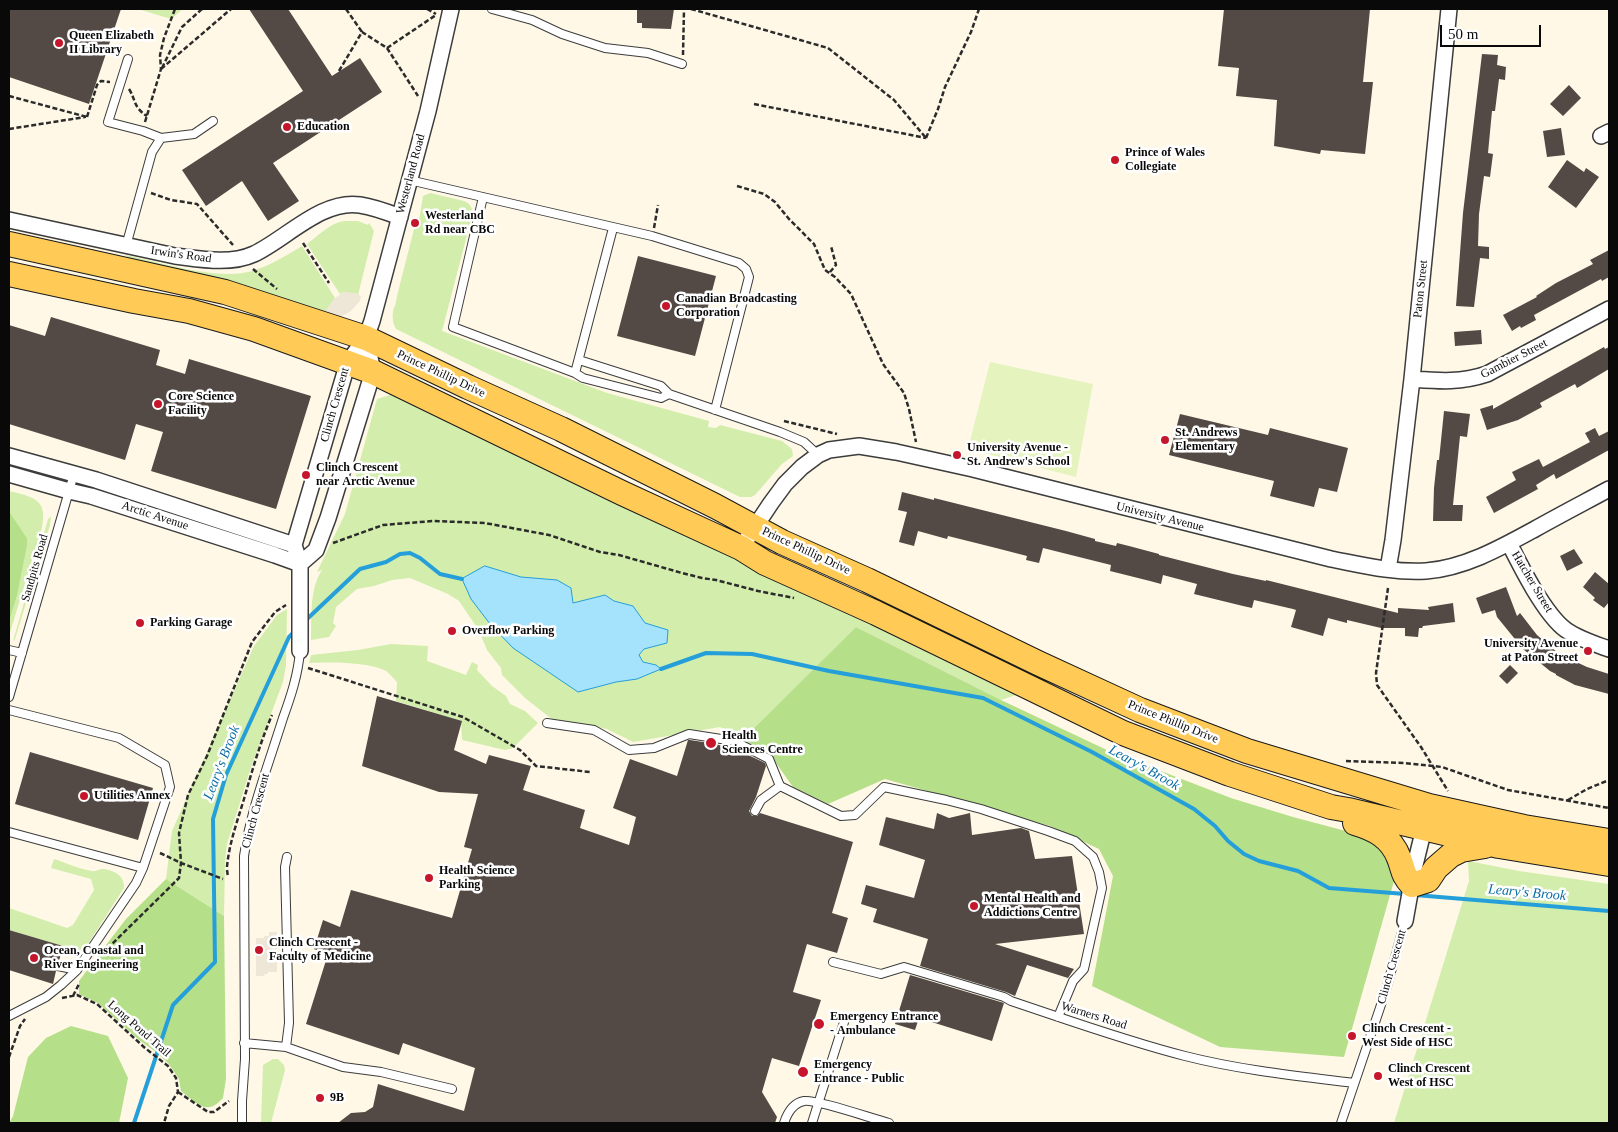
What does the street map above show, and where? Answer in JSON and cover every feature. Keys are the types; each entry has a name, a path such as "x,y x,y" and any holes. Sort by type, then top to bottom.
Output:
{"main road":[{"name":"Prince Phillip Drive","path":"9,244 225,292 366,338 561,429 754,527 1038,663 1140,710 1247,751 1429,806 1524,827 1609,841"},
{"path":"9,274 189,311 254,329 373,372 622,493 742,548 765,563 876,613 1123,733 1230,774 1332,807 1424,829 1499,846 1609,864"},
{"path":"1332,807 1348,820 1373,829 1390,842 1396,850 1403,875 1412,885 1428,880 1436,868 1451,855 1461,850 1481,846 1499,846"}],"street":[{"name":"Paton Street","path":"1388,569 1412,379 1449,9"},
{"name":"Westerland Road","path":"366,338 428,111 444,12"},
{"name":"Irwin's Road","path":"9,220 126,246 201,260 234,260 253,255 330,208 345,204 359,205 400,216"},
{"name":"Gambier Street","path":"1412,379 1455,382 1479,377 1609,309"},
{"name":"Clinch Crescent","path":"300,658 295,603 300,564 294,545 348,362 366,338"},
{"name":"Clinch Crescent","path":"300,564 316,550 328,518 373,372 366,338"},
{"name":"University Avenue","path":"742,548 754,527 785,484 802,467 818,455 829,450 859,446 882,449 973,469 1314,555 1388,569 1412,571 1444,568 1509,543 1609,489"},
{"name":"Arctic Avenue","path":"9,456 96,480 294,545"},
{"name":"Arctic Avenue","path":"9,474 100,499 275,554 300,564"},
{"name":"Hatcher Street","path":"1509,543 1551,615 1566,630 1609,649"},
{"name":"Clinch Crescent","path":"1405,921 1429,806"}],"lane":[{"path":"492,9 532,20 562,34 605,48 648,53 682,64"},
{"path":"128,59 108,122 161,138 194,134 213,121"},
{"path":"126,246 152,152 161,138"},
{"path":"409,180 652,236 739,263 746,269 750,277 715,410"},
{"path":"483,197 452,327 575,373 583,378 661,398 669,394"},
{"path":"575,373 613,228"},
{"path":"579,360 661,386 669,394 780,432 804,442 818,455"},
{"name":"Sandpits Road","path":"9,697 74,474"},
{"path":"9,650 22,653"},
{"name":"Clinch Crescent","path":"242,1123 244,866 246,848 300,658"},
{"path":"9,710 118,738 165,764 170,787 143,868 136,883 77,970 46,997 9,1016"},
{"path":"547,723 594,730 629,750 654,748 689,734 734,741 769,759 780,786 841,816 855,815 884,787 981,809 1075,841 1092,857 1099,872 1102,888 1084,970 1073,981 1058,1017"},
{"path":"755,811 761,800 780,786"},
{"path":"9,832 143,868"},
{"path":"286,1047 289,1023 285,867 287,857"},
{"name":"Clinch Crescent","path":"1340,1123 1386,990 1405,921"},
{"name":"Warners Road","path":"833,962 881,974 904,967 1004,997 1058,1017 1185,1056 1262,1072 1354,1083"},
{"path":"58,966 77,970"},
{"path":"812,1123 845,1019"},
{"path":"244,1043 286,1047 343,1068 381,1072 452,1089"},
{"path":"784,1123 787,1113 795,1105 804,1101 819,1103 888,1123"}],"path":[{"path":"162,69 160,55 175,9"},
{"path":"143,131 162,69 182,28 202,9"},
{"path":"162,69 231,9"},
{"path":"346,9 362,32 387,48 428,111"},
{"path":"682,64 684,9"},
{"path":"691,9 828,48 894,100 926,138"},
{"path":"926,138 945,87 971,32 979,9"},
{"path":"387,48 444,12"},
{"path":"339,71 362,32"},
{"path":"9,96 87,117 9,129"},
{"path":"754,104 926,138"},
{"path":"736,186 764,194 775,202 814,244 825,270 830,272 851,294 883,364 904,393 916,442"},
{"path":"150,193 171,200 197,204 236,248"},
{"path":"652,236 658,205"},
{"path":"303,243 329,284"},
{"path":"830,272 836,265 831,246"},
{"path":"251,267 281,293"},
{"path":"329,545 383,525 433,521 485,523 549,535 600,552 619,555 689,575 716,580 758,592 794,598"},
{"path":"1388,588 1376,673 1377,685 1421,747 1444,785 1451,792"},
{"path":"97,961 119,936 179,878 181,863 178,833 188,795 207,756 252,642 275,612 295,603"},
{"path":"300,658 463,717 520,750 536,766 590,772"},
{"path":"1339,759 1432,766 1454,770 1508,790 1609,808"},
{"path":"1568,800 1587,788 1609,780"},
{"path":"150,848 181,863 223,879"},
{"path":"227,870 228,877"},
{"path":"55,1000 73,996 82,980"},
{"name":"Long Pond Trail","path":"73,996 77,995 97,1004 144,1048 168,1066 176,1078 178,1092"},
{"path":"9,1057 20,1026 27,1017"},
{"path":"164,1123 169,1106 178,1092 208,1112 214,1112 229,1101"}],"green space":[{"path":"138,9 183,9 171,19"},
{"path":"430,193 464,201 470,205 472,211 442,331 607,393 709,421 708,427 716,428 720,425 782,441 792,449 793,456 782,464 755,495 740,497 396,329 393,318 394,307 414,229 418,227 423,196"},
{"path":"344,221 358,221 368,225 369,223 374,231 358,295 344,292 340,294 307,244 329,227"},
{"path":"302,246 335,298 325,312 237,285 130,259 125,255 199,271 229,274 258,269"},
{"path":"990,362 1093,384 1076,477 968,449"},
{"path":"388,391 645,514 726,555 1019,694 1001,700 856,627 743,739 720,727 633,742 607,729 553,720 525,698 502,675 501,668 487,650 478,629 459,601 448,594 410,578 392,580 357,589 336,607 333,623 336,626 329,637 311,640 313,595 322,570 317,572 345,514 377,399 390,395"},
{"path":"9,491 36,500 43,510 43,517 42,527 9,636 9,622 17,596 27,538 9,511"},
{"path":"9,511 27,538 27,545 17,596 9,622"},
{"path":"51,516 50,525 13,641 48,519"},
{"path":"287,609 286,665 283,682 251,767 227,844 224,916 166,879 172,831 254,646 277,615"},
{"path":"856,627 1001,700 1109,751 1231,798 1372,838 1377,842 1388,857 1394,881 1344,1057 1220,1047 1092,986 1113,876 1099,849 1050,826 885,779 828,804 793,787 771,756 743,739"},
{"path":"391,644 428,646 427,661 466,675 472,662 478,665 477,670 492,686 506,696 510,704 525,711 538,723 513,748 505,750 462,740 461,721 396,701 397,682 386,671 360,664 309,663 311,655"},
{"path":"54,859 87,870 103,869 111,871 121,877 124,884 124,888 86,947 76,952 62,950 63,946 9,930 9,908 67,928 73,925 94,890 91,879 51,868"},
{"path":"1468,861 1519,871 1609,884 1609,1123 1394,1123 1469,881"},
{"path":"166,879 224,916 226,1079 223,1098 212,1107 202,1106 181,1091 179,1079 169,1064 98,1003 79,994 79,981 106,945 126,919"},
{"path":"71,1026 108,1036 128,1078 119,1123 9,1123 13,1116 28,1057 46,1038"},
{"path":"273,1059 278,1059 284,1065 285,1070 271,1123 261,1123 263,1065"}],"shaded area":[{"path":"344,292 356,293 361,296 360,301 351,311 342,316 337,318 325,316 325,312 331,303"},
{"path":"269,932 277,932 277,972 268,972 264,976 256,976 256,938 269,936"}],"water":[{"path":"485,566 521,577 557,580 571,588 573,603 605,595 614,601 633,606 645,623 668,630 667,643 644,649 639,655 643,662 656,665 661,669 637,679 616,682 578,692 513,648 490,624 471,599 462,579"}],"building":[{"name":"Queen Elizabeth II Library","path":"9,9 121,9 89,104 9,77"},
{"name":"Education","path":"249,9 288,9 332,76 360,58 382,92 273,163 299,201 268,221 242,181 206,206 182,170 303,91"},
{"path":"637,9 674,9 671,29 642,28 642,23 637,23"},
{"path":"1224,9 1370,9 1363,82 1373,82 1365,154 1321,150 1320,154 1274,146 1277,100 1236,96 1239,68 1218,66"},
{"path":"1482,54 1498,55 1497,65 1506,67 1505,80 1499,79 1495,111 1492,111 1488,153 1493,154 1490,177 1484,176 1479,214 1478,246 1489,247 1489,259 1480,258 1474,307 1456,306 1463,213"},
{"path":"1569,85 1581,98 1563,116 1550,104"},
{"path":"1561,128 1565,155 1547,157 1543,131"},
{"path":"1567,160 1584,172 1586,168 1599,177 1576,208 1548,187"},
{"path":"1609,250 1609,277 1602,281 1601,279 1534,315 1536,320 1512,331 1503,315 1537,297 1556,283 1593,264 1590,260"},
{"name":"Canadian Broadcasting Corporation","path":"638,256 716,276 695,356 617,336"},
{"name":"Core Science Facility","path":"51,317 160,350 156,365 185,374 189,359 311,396 276,509 151,471 163,432 136,424 125,460 9,424 9,325 45,336"},
{"path":"1481,330 1482,344 1455,346 1454,332"},
{"path":"1604,347 1605,349 1609,347 1609,369 1577,388 1575,384 1540,403 1542,407 1518,420 1487,430 1480,409 1493,405 1493,409"},
{"path":"1444,411 1470,414 1467,437 1460,436 1453,505 1463,505 1462,521 1433,521 1434,488"},
{"path":"1180,414 1268,435 1270,428 1348,448 1337,492 1319,488 1314,507 1270,496 1274,481 1169,455"},
{"path":"1595,428 1599,436 1609,431 1609,450 1556,479 1554,474 1536,485 1538,489 1494,513 1486,497 1516,480 1512,472 1539,459 1543,467 1590,442 1585,433"},
{"path":"902,492 934,500 934,498 1066,531 1095,539 1095,541 1116,546 1117,543 1233,574 1266,580 1398,613 1398,608 1429,610 1428,607 1453,603 1455,622 1423,626 1419,628 1418,637 1405,636 1405,628 1381,628 1347,620 1347,623 1328,618 1323,636 1291,627 1296,610 1293,609 1254,600 1252,608 1243,606 1194,594 1197,584 1163,575 1161,584 1110,571 1111,565 1043,548 1039,563 1026,560 1027,556 948,536 947,539 918,531 914,546 899,542 907,512 898,510"},
{"path":"1574,549 1583,563 1567,571 1560,556"},
{"path":"1595,572 1609,584 1609,602 1604,608 1593,600 1595,598 1583,587"},
{"path":"1506,587 1517,616 1520,613 1537,635 1559,654 1587,667 1609,674 1609,694 1575,685 1556,675 1523,649 1497,617 1495,610 1482,614 1476,598"},
{"path":"1510,665 1518,673 1507,684 1499,676"},
{"name":"Health Sciences Centre","path":"377,696 462,721 454,750 486,764 489,755 531,766 523,790 585,810 580,828 629,845 636,817 613,808 630,759 677,776 688,740 716,744 746,754 765,763 766,766 756,797 749,811 752,816 757,816 760,813 853,842 832,913 848,918 837,953 807,944 793,992 821,1000 799,1066 772,1058 762,1092 777,1117 775,1123 338,1123 351,1113 365,1112 373,1107 378,1084 464,1111 475,1068 403,1043 399,1055 306,1024 328,954 314,949 323,920 340,927 351,890 452,918 472,849 464,847 478,794 439,792 362,766"},
{"name":"Utilities Annex","path":"30,752 153,788 138,840 15,804"},
{"name":"Mental Health and Addictions Centre","path":"937,813 949,818 970,813 972,835 1021,828 1029,831 1035,859 1072,856 1084,934 995,944 1074,969 1068,978 1027,965 1015,996 920,966 928,939 873,922 877,909 861,904 866,885 914,898 925,860 879,845 886,817 934,829"},
{"name":"Ocean, Coastal and River Engineering","path":"9,930 63,946 59,961 53,964 53,968 56,971 53,984 9,970"},
{"path":"910,975 1004,1003 992,1041 919,1018 915,1030 895,1024"}],"waterway":[{"name":"Leary's Brook","path":"305,621 360,569 386,562 400,554 410,553 420,558 440,574 462,579"},
{"name":"Leary's Brook","path":"134,1123 173,1005 215,962 213,819 226,775 289,637 295,631"},
{"name":"Leary's Brook","path":"661,669 706,653 752,654 829,671 983,698 1092,752 1194,809 1244,854 1259,861 1298,871 1329,888 1405,894"},
{"name":"Leary's Brook","path":"1415,895 1609,911"}],"place":[{"name":"Queen Elizabeth II Library","path":"59,43"},
{"name":"Education","path":"287,127"},
{"name":"Prince of Wales Collegiate","path":"1115,160"},
{"name":"Westerland Rd near CBC","path":"415,223"},
{"name":"Canadian Broadcasting Corporation","path":"666,306"},
{"name":"Core Science Facility","path":"158,404"},
{"name":"St. Andrews Elementary","path":"1165,440"},
{"name":"University Avenue - St. Andrew's School","path":"957,455"},
{"name":"Clinch Crescent near Arctic Avenue","path":"306,475"},
{"name":"Parking Garage","path":"140,623"},
{"name":"Overflow Parking","path":"452,631"},
{"name":"University Avenue at Paton Street","path":"1588,651"},
{"name":"Health Sciences Centre","path":"711,743"},
{"name":"Utilities Annex","path":"84,796"},
{"name":"Health Science Parking","path":"429,878"},
{"name":"Mental Health and Addictions Centre","path":"974,906"},
{"name":"Clinch Crescent - Faculty of Medicine","path":"259,950"},
{"name":"Ocean, Coastal and River Engineering","path":"34,958"},
{"name":"Emergency Entrance - Ambulance","path":"819,1024"},
{"name":"Clinch Crescent - West Side of HSC","path":"1352,1036"},
{"name":"Emergency Entrance - Public","path":"803,1072"},
{"name":"Clinch Crescent West of HSC","path":"1378,1076"},
{"name":"9B","path":"320,1098"}]}
